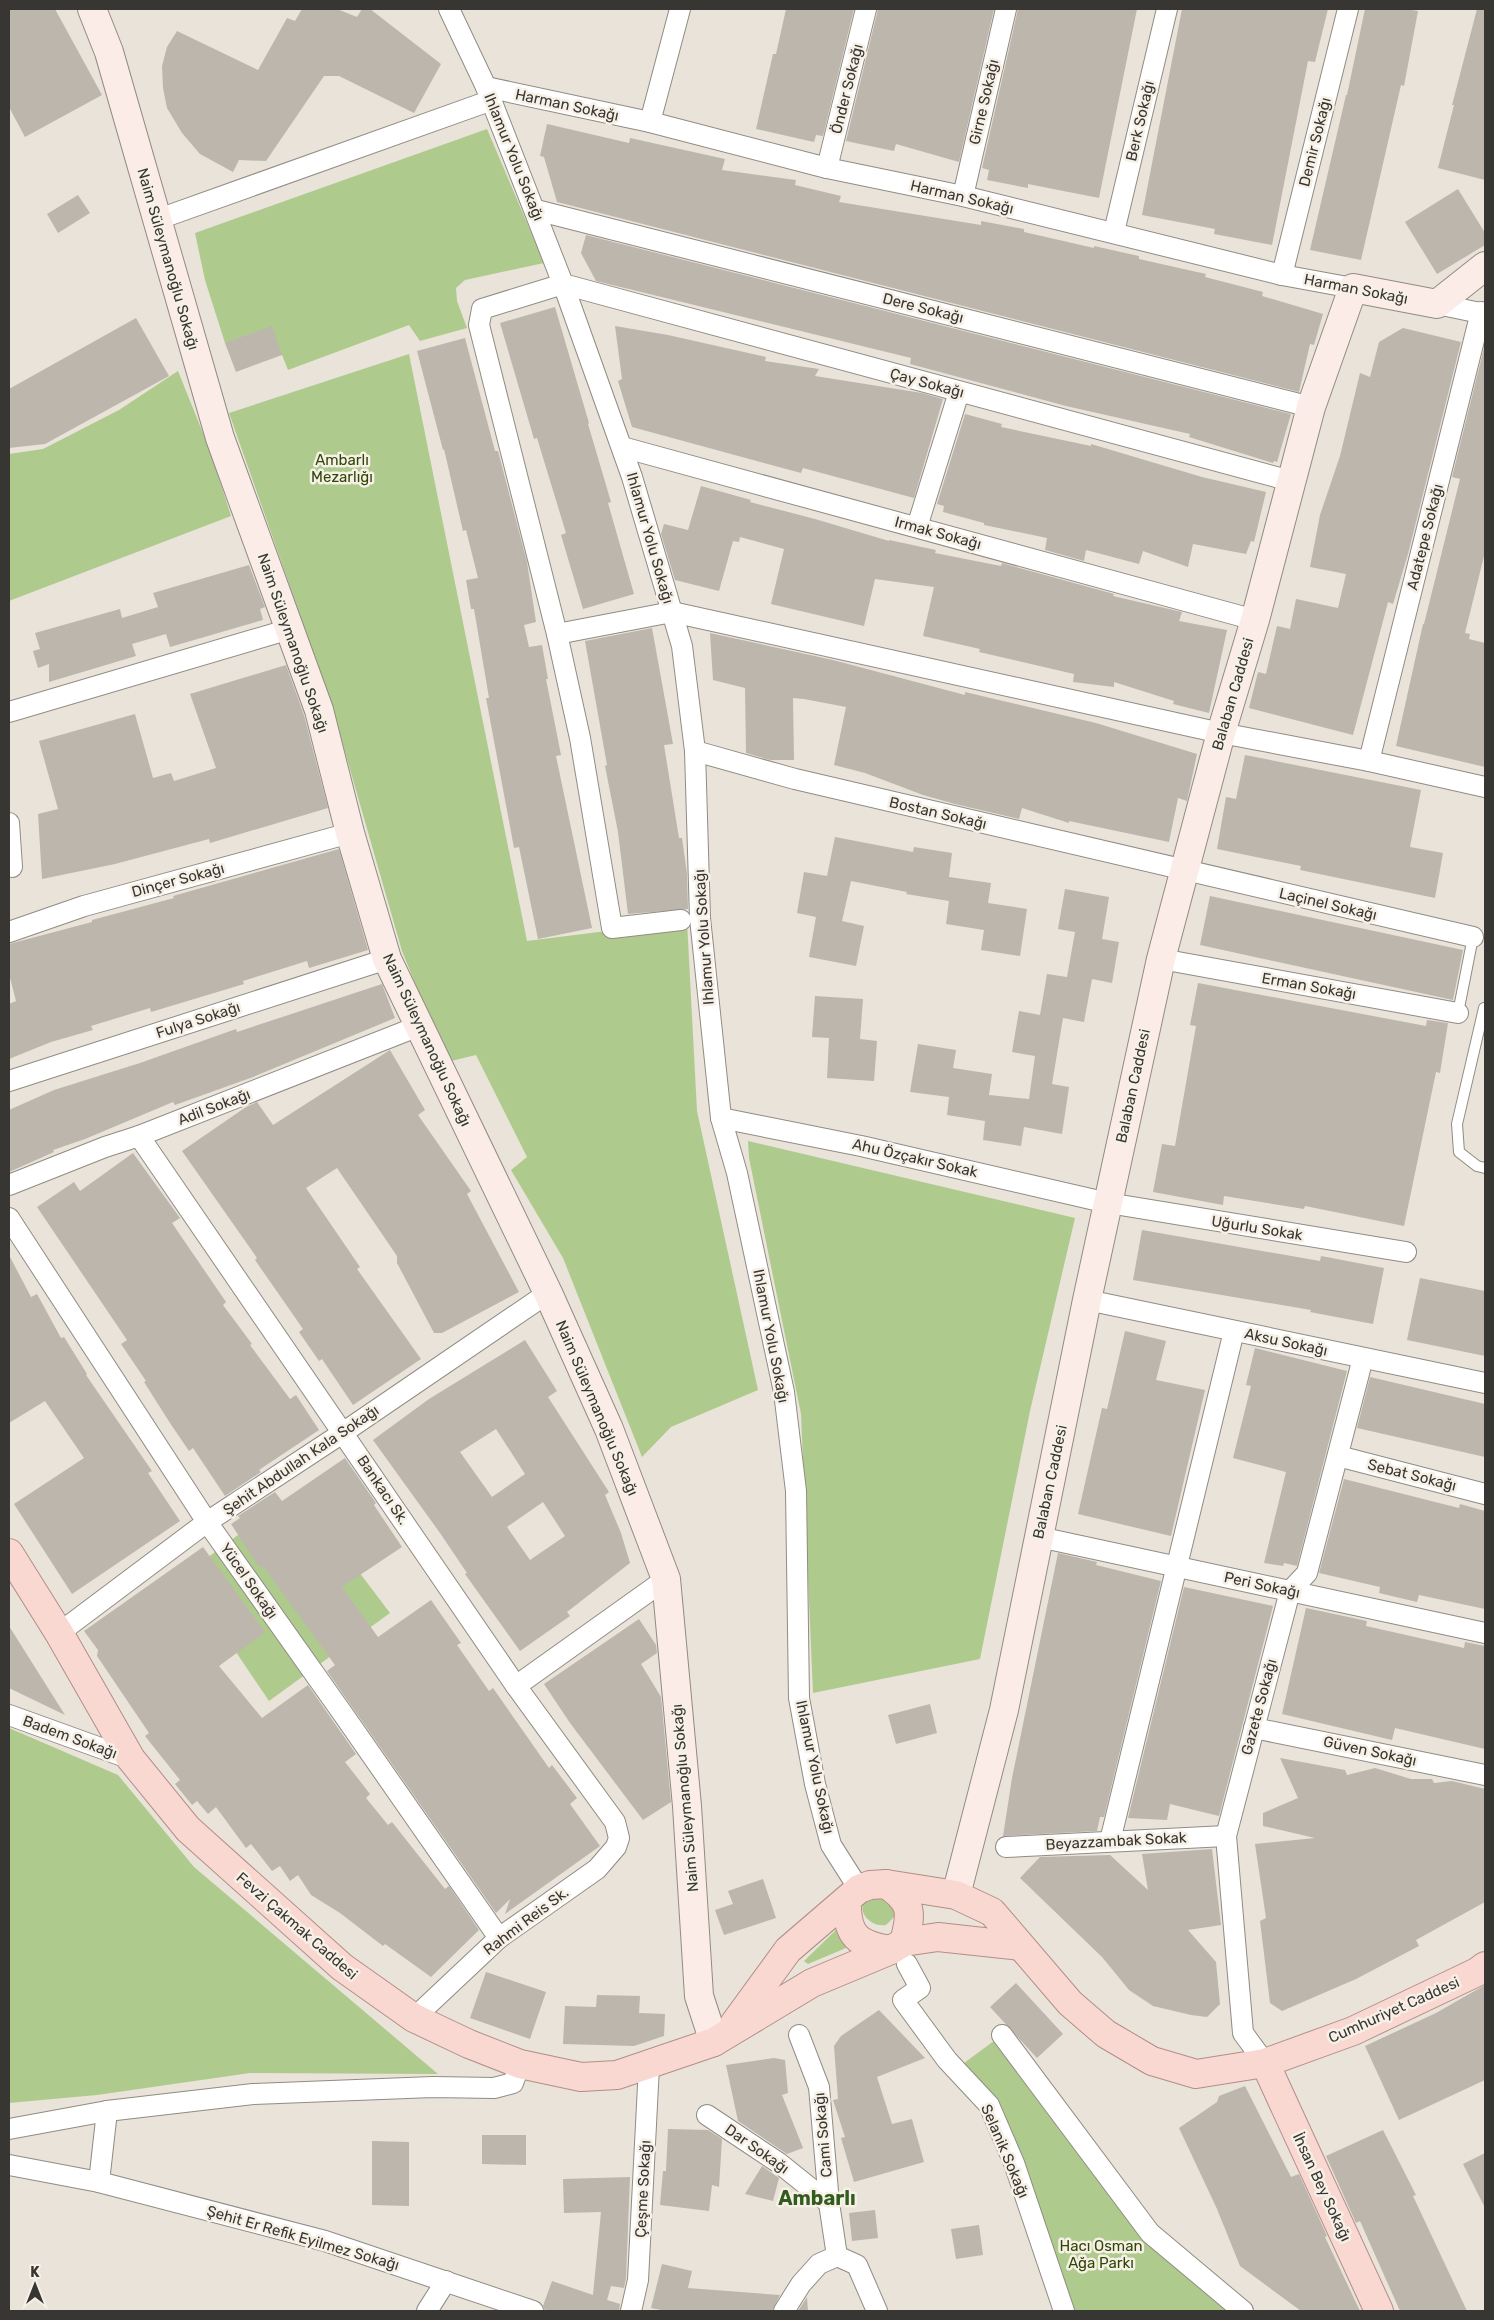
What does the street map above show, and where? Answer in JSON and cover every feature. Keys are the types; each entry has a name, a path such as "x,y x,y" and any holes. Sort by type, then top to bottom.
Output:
{"main road":[{"name":"Naim Süleymanoğlu Sokağı","path":"92,9 108,52 220,438 319,710 350,833 387,959 548,1292 609,1429 666,1579 687,1806 699,1996 719,2040"},
{"path":"1437,304 1485,266"},
{"name":"Balaban Caddesi","path":"956,1895 1004,1710 1087,1300 1161,959 1183,870 1255,620 1311,407 1353,288"},
{"name":"Harman Sokağı","path":"1353,288 1437,304"},
{"name":"Fevzi Çakmak Caddesi","path":"9,1553 59,1633 131,1759 188,1829 283,1917 342,1967 414,2018 470,2044 520,2064 580,2077 617,2075 649,2066 719,2040 812,1983 938,1937 1020,1946"},
{"path":"853,1894 847,1913 850,1927 858,1939 869,1946 901,1952 910,1911 906,1902 886,1884"},
{"path":"719,2040 788,1950 853,1894 870,1885 886,1884 956,1895 992,1912 1020,1946"},
{"path":"938,1937 948,1926 953,1913 956,1895"},
{"name":"Cumhuriyet Caddesi","path":"1020,1946 1070,2003 1106,2034 1152,2061 1196,2074 1265,2063 1353,2031 1477,1972 1485,1966"},
{"name":"İhsan Bey Sokağı","path":"1265,2063 1379,2311"}],"street":[{"name":"Ihlamur Yolu Sokağı","path":"449,9 489,94 536,210 622,447 682,646 695,751 700,918 721,1118 738,1173 784,1392 796,1491 799,1698 815,1784 831,1845 853,1894"},
{"path":"650,122 680,9"},
{"name":"Önder Sokağı","path":"828,168 866,9"},
{"name":"Girne Sokağı","path":"963,196 1006,9"},
{"name":"Berk Sokağı","path":"1114,232 1167,9"},
{"name":"Demir Sokağı","path":"1282,275 1348,9"},
{"path":"156,220 489,94"},
{"name":"Harman Sokağı","path":"489,94 650,122 828,168 963,196 1282,275 1353,288"},
{"name":"Dere Sokağı","path":"536,210 1311,407"},
{"path":"563,284 482,309 479,325 557,634 580,738 612,928 681,920"},
{"name":"Çay Sokağı","path":"563,284 1291,481"},
{"name":"Harman Sokağı","path":"1437,304 1483,313"},
{"name":"Adatepe Sokağı","path":"1369,761 1483,313"},
{"path":"917,528 959,392"},
{"name":"Irmak Sokağı","path":"622,447 1255,620"},
{"path":"557,634 672,612 1221,733 1369,761 1485,788"},
{"path":"9,712 290,630"},
{"name":"Bostan Sokağı","path":"695,751 804,782 1183,870"},
{"path":"9,823 12,867"},
{"name":"Dinçer Sokağı","path":"9,932 84,906 350,833"},
{"name":"Laçinel Sokağı","path":"1183,870 1473,937"},
{"name":"Fulya Sokağı","path":"9,1081 387,959"},
{"name":"Erman Sokağı","path":"1161,959 1458,1013"},
{"name":"Adil Sokağı","path":"9,1184 139,1136 419,1026"},
{"name":"Ahu Özçakır Sokak","path":"721,1118 862,1146 1108,1204"},
{"name":"Bankacı Sk.","path":"139,1136 344,1432 516,1686 615,1822 619,1838 616,1847"},
{"name":"Uğurlu Sokak","path":"1108,1204 1406,1252"},
{"name":"Yücel Sokağı","path":"9,1218 207,1522 499,1938"},
{"name":"Şehit Abdullah Kala Sokağı","path":"59,1633 207,1522 344,1432 548,1292"},
{"name":"Aksu Sokağı","path":"1087,1300 1485,1383"},
{"path":"1110,1841 1234,1331"},
{"name":"Gazete Sokağı","path":"1265,2063 1243,2033 1226,1836 1290,1591 1307,1574 1364,1358"},
{"name":"Sebat Sokağı","path":"1338,1456 1485,1494"},
{"name":"Peri Sokağı","path":"1039,1537 1485,1633"},
{"path":"516,1686 666,1579"},
{"name":"Badem Sokağı","path":"9,1715 131,1759"},
{"name":"Güven Sokağı","path":"1254,1728 1485,1775"},
{"name":"Beyazzambak Sokak","path":"1006,1847 1226,1836"},
{"name":"Rahmi Reis Sk.","path":"414,2018 499,1938 597,1869 616,1847"},
{"name":"Selanik Sokağı","path":"901,1952 920,1988 903,2000 947,2060 989,2105 1014,2164 1064,2311"},
{"name":"Cami Sokağı","path":"799,2035 818,2086 829,2203 837,2256"},
{"path":"1002,2035 1150,2233 1243,2311"},
{"path":"9,2129 106,2110 253,2094 433,2086 494,2088 513,2083 520,2064"},
{"name":"Çeşme Sokağı","path":"631,2311 638,2280 649,2066"},
{"path":"99,2182 106,2110"},
{"name":"Dar Sokağı","path":"707,2116 779,2163 829,2203"},
{"name":"Şehit Er Refik Eyilmez Sokağı","path":"9,2166 99,2182 325,2241 533,2311"},
{"path":"784,2311 801,2284 819,2264 837,2256 857,2266 877,2311"},
{"path":"427,2311 446,2282"}],"lane":[{"path":"1458,1013 1473,937"},
{"path":"1484,1008 1458,1124 1459,1152 1477,1166 1485,1168"}],"green space":[{"path":"487,129 544,263 465,280 456,288 457,301 467,328 420,341 409,325 288,370 282,355 225,343 205,280 195,233"},
{"name":"Ambarlı Mezarlığı","path":"409,354 527,941 687,921 697,1111 758,1390 671,1427 642,1457 563,1258 511,1170 527,1157 476,1055 447,1062 402,951 331,703 229,413"},
{"path":"178,371 211,453 231,516 9,601 9,454 43,449 119,410"},
{"path":"748,1141 1075,1218 1030,1411 980,1659 813,1693 801,1414 749,1158"},
{"path":"238,1535 331,1535 390,1613 269,1701 184,1575"},
{"path":"9,1728 118,1775 194,1867 438,2074 250,2073 97,2095 9,2103"},
{"path":"884,1893 897,1914 886,1925 880,1925 865,1916 863,1907 864,1902 868,1898"},
{"path":"837,1929 846,1948 808,1964 804,1961"},
{"name":"Hacı Osman Ağa Parkı","path":"1002,2035 1150,2233 1243,2311 1065,2311 1014,2163 956,2069"}],"building":[{"path":"9,9 55,9 102,95 25,137 9,107"},
{"path":"302,9 337,9 357,17 362,9 370,9 441,64 414,113 339,76 324,76 266,161 239,160 233,172 200,154 182,133 167,108 163,88 162,66 167,47 177,31 258,70 287,18 295,21"},
{"path":"786,9 854,9 823,136 816,135 814,142 756,129 773,54 776,54"},
{"path":"878,9 994,9 959,162 896,144 894,151 846,141"},
{"path":"1018,9 1137,9 1099,198 1028,184 1028,188 987,180 989,170 982,168"},
{"path":"1182,9 1328,9 1315,62 1308,61 1272,245 1214,234 1215,229 1142,215"},
{"path":"1365,9 1405,9 1418,11 1404,86 1401,85 1361,260 1310,250 1347,95"},
{"path":"1477,9 1485,9 1485,180 1438,168"},
{"path":"547,124 629,143 630,138 725,159 722,170 796,180 795,185 841,196 839,202 981,225 981,221 1024,229 1024,232 1094,248 1094,246 1139,256 1139,259 1206,274 1205,277 1263,292 1262,296 1323,314 1314,345 1310,344 1299,392 557,202 544,157 540,156"},
{"path":"1458,189 1485,233 1485,245 1437,274 1405,222"},
{"path":"78,195 90,213 58,233 47,214"},
{"path":"586,235 1291,414 1277,462 1274,461 1273,463 1189,437 1190,434 1066,406 910,364 911,358 596,281 581,253"},
{"path":"555,307 611,502 608,503 634,594 583,609 561,535 566,533 537,438 534,439 500,323"},
{"path":"136,318 169,376 45,444 9,448 9,389"},
{"path":"272,326 282,355 236,372 225,343"},
{"path":"615,326 668,335 766,357 765,361 819,369 815,376 922,393 943,399 914,498 803,468 801,473 632,427 618,381 622,379"},
{"path":"1403,328 1461,342 1408,554 1393,604 1388,602 1353,735 1249,708 1258,672 1266,674 1277,626 1290,629 1296,599 1338,608 1346,574 1310,567 1320,515 1340,456 1360,373 1370,377 1379,342"},
{"path":"465,338 495,451 498,451 527,562 536,622 524,625 529,647 542,645 548,679 546,679 561,755 556,756 592,928 538,939 519,847 514,848 486,698 489,698 474,609 471,609 466,580 478,578 466,530 463,531 444,449 417,351"},
{"path":"1484,348 1485,552 1465,633 1470,634 1469,639 1485,643 1485,767 1396,746 1423,624 1460,479 1452,477"},
{"path":"965,414 1002,424 1001,427 1091,446 1091,444 1202,477 1266,492 1254,542 1251,541 1246,554 1193,544 1188,567 1143,551 1139,564 1086,550 1084,561 1045,550 1047,538 984,525 984,523 943,512 944,506 937,504"},
{"path":"701,486 751,500 750,502 889,541 936,550 935,553 1001,566 1002,563 1114,594 1113,596 1182,612 1179,621 1227,630 1209,713 1173,704 1174,701 1114,682 1114,687 1073,682 1074,674 979,652 980,649 923,636 934,587 875,579 864,626 771,604 784,549 740,537 739,542 733,541 719,591 675,580 661,534 664,524 688,530"},
{"path":"249,565 265,607 260,609 263,620 170,647 166,634 132,644 136,656 49,682 49,664 38,668 33,651 40,649 35,633 120,609 122,618 158,607 153,593"},
{"path":"652,628 673,744 664,745 679,838 682,838 687,874 688,909 628,914 618,832 605,766 607,765 585,641"},
{"path":"710,633 833,660 965,695 965,692 1096,723 1197,754 1187,801 1178,798 1169,842 1069,821 1069,823 1022,808 1019,819 955,804 923,795 865,773 834,765 846,707 804,699 793,698 794,760 770,760 746,753 745,688 713,680"},
{"path":"286,665 304,715 328,808 210,843 209,839 115,864 42,879 38,814 58,809 39,741 135,714 153,778 171,773 174,781 216,768 190,694"},
{"path":"1245,755 1421,790 1410,847 1443,853 1435,898 1300,870 1301,866 1217,849 1226,797 1236,799"},
{"path":"835,837 913,852 914,847 952,853 949,877 991,883 988,903 1027,909 1020,956 981,950 984,930 946,924 949,901 906,894 907,892 851,881 842,921 864,926 856,966 809,957 816,917 797,913 804,872 827,876"},
{"path":"339,849 368,950 309,968 307,961 243,981 244,984 151,1012 150,1008 91,1026 93,1030 51,1042 9,1059 9,1004 16,1001 9,974 9,944 92,922 92,920 174,898 173,896"},
{"path":"1065,889 1109,897 1102,939 1119,942 1112,983 1092,979 1084,1022 1063,1018 1052,1084 1069,1087 1062,1134 1024,1127 1021,1146 983,1140 985,1121 947,1115 949,1097 910,1092 918,1044 956,1050 953,1068 992,1074 989,1095 1029,1099 1035,1056 1012,1052 1019,1011 1040,1015 1047,974 1067,977 1075,932 1058,929"},
{"path":"1210,896 1463,950 1453,1000 1200,945"},
{"path":"1198,983 1426,1026 1427,1020 1448,1023 1440,1073 1436,1072 1404,1226 1305,1206 1304,1209 1224,1196 1223,1205 1153,1192 1162,1144 1175,1146 1196,1026 1190,1025"},
{"path":"382,984 395,1018 253,1077 175,1105 173,1102 85,1139 53,1150 54,1152 9,1172 9,1110 54,1090 140,1063 236,1029 237,1032"},
{"path":"815,996 863,999 860,1039 877,1041 874,1081 827,1078 829,1038 812,1037"},
{"path":"390,1050 425,1110 418,1115 471,1191 467,1194 519,1292 442,1333 434,1333 397,1263 397,1256 337,1168 306,1188 360,1267 357,1269 421,1359 353,1405 322,1359 319,1361 299,1332 303,1329 255,1260 257,1258 182,1151 246,1107 257,1102 273,1125"},
{"path":"133,1153 180,1218 172,1223 226,1302 223,1305 290,1399 296,1395 319,1430 259,1470 261,1472 225,1496 193,1448 189,1451 170,1423 144,1382 146,1381 121,1344 127,1340 37,1207 74,1182 80,1191"},
{"path":"1142,1230 1320,1261 1321,1256 1384,1268 1373,1324 1310,1312 1311,1310 1133,1280"},
{"path":"9,1255 31,1297 37,1294 61,1338 64,1337 86,1375 152,1471 148,1473 180,1521 72,1594 14,1504 84,1458 45,1401 9,1423"},
{"path":"1420,1278 1485,1291 1485,1356 1407,1340"},
{"path":"1125,1331 1166,1341 1156,1380 1205,1390 1171,1536 1078,1514 1102,1408 1107,1409"},
{"path":"525,1340 557,1391 548,1397 609,1492 605,1495 621,1533 630,1563 567,1612 570,1616 520,1651 465,1574 467,1573 440,1533 373,1440 429,1399","holes":["496,1429 525,1474 492,1497 460,1452","543,1502 565,1536 530,1560 507,1527"]},
{"path":"1255,1348 1347,1371 1297,1566 1284,1563 1283,1566 1264,1563 1286,1472 1233,1458 1251,1386 1246,1385"},
{"path":"1370,1377 1485,1404 1485,1457 1357,1428"},
{"path":"345,1458 376,1503 374,1505 402,1547 342,1587 378,1637 431,1600 461,1643 457,1645 489,1691 493,1688 549,1768 552,1765 577,1798 570,1804 600,1846 505,1914 510,1899 496,1913 327,1671 335,1665 263,1566 260,1568 231,1524 240,1518 238,1516 275,1492 282,1501"},
{"path":"1344,1479 1459,1508 1460,1504 1485,1511 1485,1609 1419,1595 1417,1602 1379,1593 1380,1587 1319,1573"},
{"path":"203,1547 265,1632 219,1666 262,1718 308,1685 356,1754 345,1762 370,1794 366,1798 388,1825 392,1822 445,1889 449,1886 479,1930 431,1977 311,1895 298,1875 290,1881 280,1866 272,1871 251,1844 246,1848 216,1807 208,1814 197,1801 192,1805 175,1784 180,1780 145,1736 149,1733 97,1656 98,1650 84,1631"},
{"path":"1058,1553 1097,1562 1096,1565 1161,1581 1104,1817 1100,1817 1097,1831 1003,1836 1012,1778"},
{"path":"1184,1587 1273,1606 1219,1816 1170,1804 1167,1820 1128,1818"},
{"path":"1306,1608 1367,1621 1366,1626 1464,1648 1465,1642 1485,1646 1485,1749 1395,1728 1392,1740 1282,1714"},
{"path":"639,1619 656,1645 657,1653 641,1664 661,1697 671,1802 643,1820 570,1723 544,1684"},
{"path":"9,1626 65,1715 9,1688"},
{"path":"930,1704 937,1733 896,1744 888,1715"},
{"path":"1280,1758 1345,1770 1347,1775 1375,1768 1411,1779 1432,1779 1434,1783 1452,1781 1485,1789 1485,1902 1416,1940 1419,1946 1356,1979 1282,2011 1270,2003 1260,1921 1266,1918 1255,1844 1315,1838 1263,1826 1263,1813 1298,1798"},
{"path":"1212,1849 1221,1925 1188,1930 1216,1962 1220,2004 1207,2017 1153,2006 1129,1990 1102,1957 1020,1878 1040,1857 1110,1855 1148,1890 1142,1854"},
{"path":"763,1879 776,1918 724,1935 715,1910 733,1904 728,1891"},
{"path":"486,1972 546,1992 530,2039 470,2018"},
{"path":"1016,1983 1063,2034 1037,2058 990,2007"},
{"path":"1485,1985 1485,2080 1399,2120 1365,2046 1436,2013"},
{"path":"597,1995 640,1996 639,2013 665,2014 664,2036 634,2046 563,2044 565,2006 596,2007"},
{"path":"879,2010 925,2058 877,2077 892,2124 912,2119 924,2162 854,2182 841,2138 845,2137 833,2100 838,2099 834,2046 841,2036"},
{"path":"774,2058 785,2060 788,2093 782,2095 803,2148 787,2154 738,2121 726,2065"},
{"path":"1245,2086 1291,2177 1299,2174 1327,2236 1325,2237 1360,2311 1301,2311 1240,2266 1217,2209 1179,2128 1217,2102 1219,2096"},
{"path":"668,2129 708,2130 722,2139 719,2187 712,2185 709,2211 660,2205 663,2171 666,2171"},
{"path":"1383,2130 1416,2195 1413,2196 1467,2311 1400,2311 1360,2221 1356,2223 1326,2156"},
{"path":"482,2135 526,2135 526,2165 482,2164"},
{"path":"372,2141 409,2142 409,2206 372,2205"},
{"path":"1485,2153 1485,2208 1463,2164"},
{"path":"762,2166 779,2178 773,2201 745,2194"},
{"path":"630,2177 626,2278 624,2288 611,2286 607,2300 620,2304 619,2311 545,2311 543,2306 552,2281 593,2295 601,2212 564,2213 563,2179"},
{"path":"875,2210 878,2238 852,2241 849,2213"},
{"path":"979,2225 983,2255 956,2259 951,2229"},
{"path":"662,2264 692,2271 688,2288 780,2295 772,2311 666,2311 651,2308"},
{"path":"807,2297 808,2311 798,2311"}],"district":[{"name":"Ambarlı","path":"817,2198"}]}
